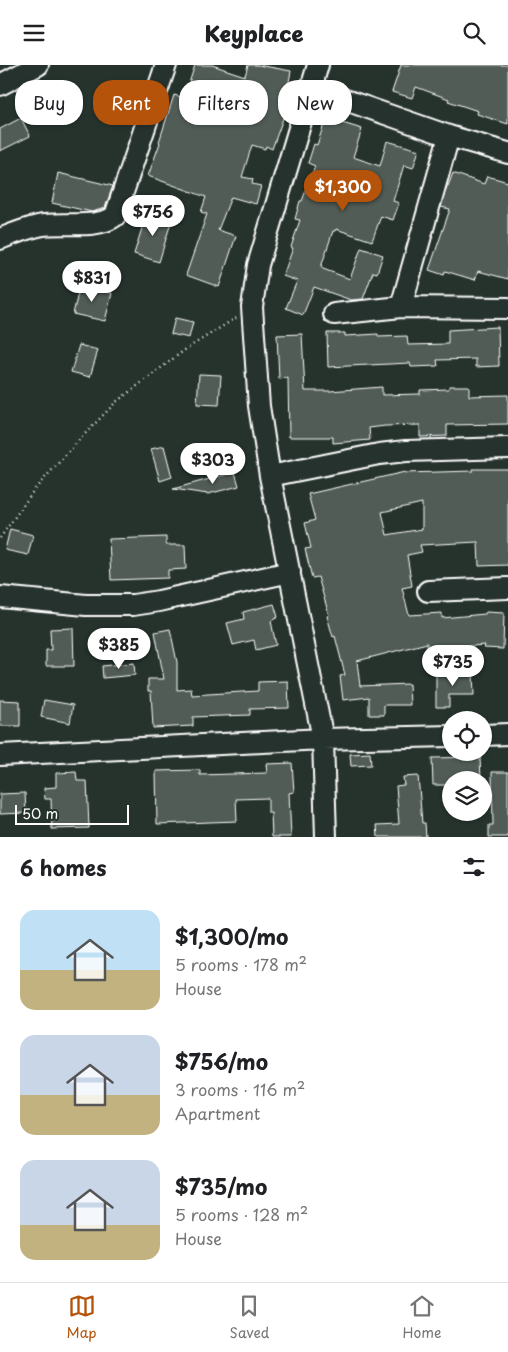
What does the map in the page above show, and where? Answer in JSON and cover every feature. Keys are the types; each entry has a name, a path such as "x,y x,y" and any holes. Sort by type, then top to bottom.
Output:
{"street":[{"path":"0,85 38,65"},
{"path":"0,239 39,226 98,223 115,216 165,65"},
{"path":"313,80 318,65"},
{"path":"352,102 508,153"},
{"path":"300,125 258,265 252,307 259,406 270,475 323,739 326,837"},
{"path":"402,307 449,135"},
{"path":"334,314 402,307 508,308"},
{"path":"270,475 379,454 508,448"},
{"path":"0,597 86,605 133,605 290,572"},
{"path":"428,591 508,588"},
{"path":"492,735 508,735"},
{"path":"0,755 323,739 442,736"}],"path":[{"path":"0,538 34,489 116,402 186,349 252,307"}],"building":[{"path":"195,65 212,65 245,76 248,65 291,71 289,80 278,80 278,125 281,125 272,149 266,146 265,149 252,145 242,177 253,179 252,184 261,186 256,204 231,197 218,230 236,236 219,287 186,275 207,214 201,212 206,197 148,176 164,125 169,125 169,111 174,95 179,96 179,125 268,125 268,80 190,80"},
{"path":"401,65 508,65 508,124 477,114 478,111 448,101 449,99 416,87 412,98 392,92"},
{"path":"15,121 15,125 24,125 30,136 0,151 0,129"},
{"path":"324,125 349,125 362,129 353,157 380,166 387,141 419,150 413,168 404,165 393,201 399,203 393,220 381,216 372,241 336,229 333,231 321,267 323,269 350,279 361,248 383,255 377,273 373,272 363,299 351,300 314,287 303,315 286,308 297,281 283,276 300,220 295,219 300,201 302,201 315,166 308,163 314,144 317,145"},
{"path":"58,173 113,186 105,208 92,212 52,203"},
{"path":"453,173 484,184 487,176 508,182 508,279 478,271 475,280 445,271 444,275 429,270 450,209 441,207"},
{"path":"147,212 172,219 159,262 134,254"},
{"path":"80,285 112,293 105,321 73,314"},
{"path":"175,318 193,322 189,338 171,334"},
{"path":"498,327 499,366 476,367 476,359 437,360 438,366 411,367 410,363 328,367 327,333 345,333 345,336 378,334 378,337 407,336 408,345 448,344 448,330"},
{"path":"302,334 305,391 382,387 382,395 420,394 420,390 449,389 449,386 469,386 469,396 508,395 508,424 447,425 447,436 420,437 420,425 385,426 369,428 370,440 333,443 333,437 289,437 288,378 279,379 277,335"},
{"path":"79,345 98,350 90,377 71,372"},
{"path":"199,374 221,375 219,405 197,404"},
{"path":"164,446 172,477 160,481 151,449"},
{"path":"473,469 508,469 508,565 479,566 478,542 420,545 422,552 407,555 412,586 402,588 409,615 442,613 442,618 485,614 486,612 504,613 503,649 484,648 485,645 427,649 427,643 357,661 360,686 409,684 410,705 384,705 384,715 369,715 369,697 343,700 340,676 345,675 335,636 333,637 327,616 329,615 318,577 312,578 305,549 311,548 305,523 315,520 308,494 405,472 473,471","holes":["422,503 422,529 387,535 382,512"]},
{"path":"235,472 239,486 208,494 173,489"},
{"path":"10,529 33,535 28,555 5,550"},
{"path":"166,537 166,545 185,545 186,569 168,570 168,578 111,580 109,539"},
{"path":"274,604 278,617 271,621 276,645 256,650 254,640 233,645 227,623 244,619 243,612"},
{"path":"73,628 74,666 46,666 46,650 51,650 50,629"},
{"path":"170,629 177,662 177,690 191,689 192,695 258,691 258,682 288,681 289,708 250,709 250,715 193,717 193,726 153,728 151,691 148,691 148,679 164,679 155,632"},
{"path":"134,663 135,675 103,678 102,666"},
{"path":"436,673 473,673 474,695 449,695 449,707 436,707"},
{"path":"0,700 20,701 20,726 0,726"},
{"path":"44,700 73,705 70,723 41,717"},
{"path":"370,753 371,765 351,766 350,754"},
{"path":"432,758 442,758 442,761 480,761 481,771 442,771 442,785 433,785"},
{"path":"292,763 294,792 289,793 291,837 272,837 271,813 268,813 268,798 236,799 237,821 157,824 156,771 200,770 200,775 267,773 266,764"},
{"path":"76,772 77,781 87,781 89,828 52,829 51,799 45,799 44,788 56,787 56,773"},
{"path":"492,772 508,772 508,837 489,837 489,825 493,825"},
{"path":"418,776 422,823 425,823 426,837 378,837 377,825 399,824 396,786 404,785 403,777"},
{"path":"25,793 26,813 0,814 0,794"}]}
